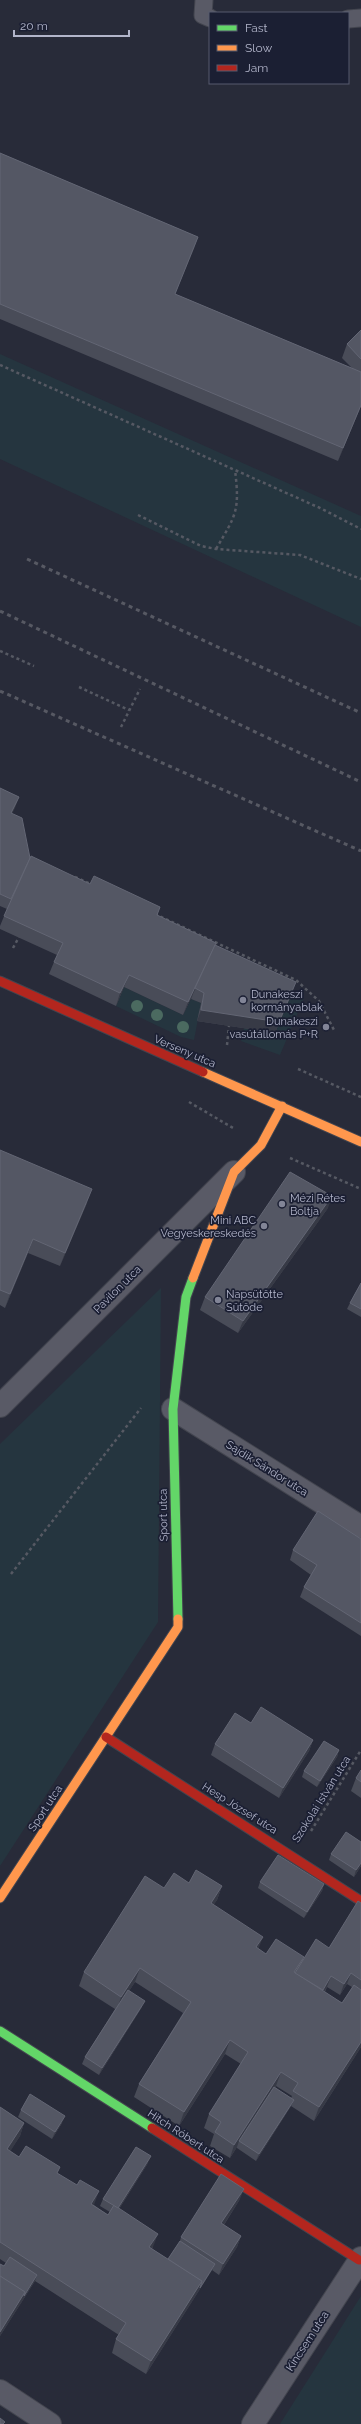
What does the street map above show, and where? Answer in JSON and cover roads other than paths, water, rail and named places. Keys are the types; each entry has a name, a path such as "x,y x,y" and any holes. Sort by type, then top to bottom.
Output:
{"street":[{"name":"Verseny utca","path":"0,981 102,1028 361,1142"},
{"name":"Sport utca","path":"0,1898 178,1627 173,1409 186,1297 234,1172 261,1145 282,1106"},
{"name":"Pavilon utca","path":"0,1406 234,1172"},
{"name":"Sajdik Sándor utca","path":"173,1409 361,1527"},
{"name":"Hesp József utca","path":"106,1737 361,1901"},
{"name":"Hitch Róbert utca","path":"0,2031 360,2259"},
{"name":"Kincsem utca","path":"253,2424 360,2259"},
{"path":"0,2391 50,2424"}],"lane":[{"path":"204,0 203,15 209,18"},
{"path":"349,19 361,18"}],"railway":[{"path":"27,559 361,713"},
{"path":"0,611 361,782"},
{"path":"0,691 361,851"}],"place":[{"name":"Dunakeszi kormányablak","path":"243,1000"},
{"name":"Dunakeszi vasútállomás P+R","path":"326,1027"},
{"name":"Mézi Rétes Boltja","path":"282,1204"},
{"name":"Mini ABC Vegyeskereskedés","path":"264,1226"},
{"name":"Napsütötte Sütöde","path":"218,1300"}]}
